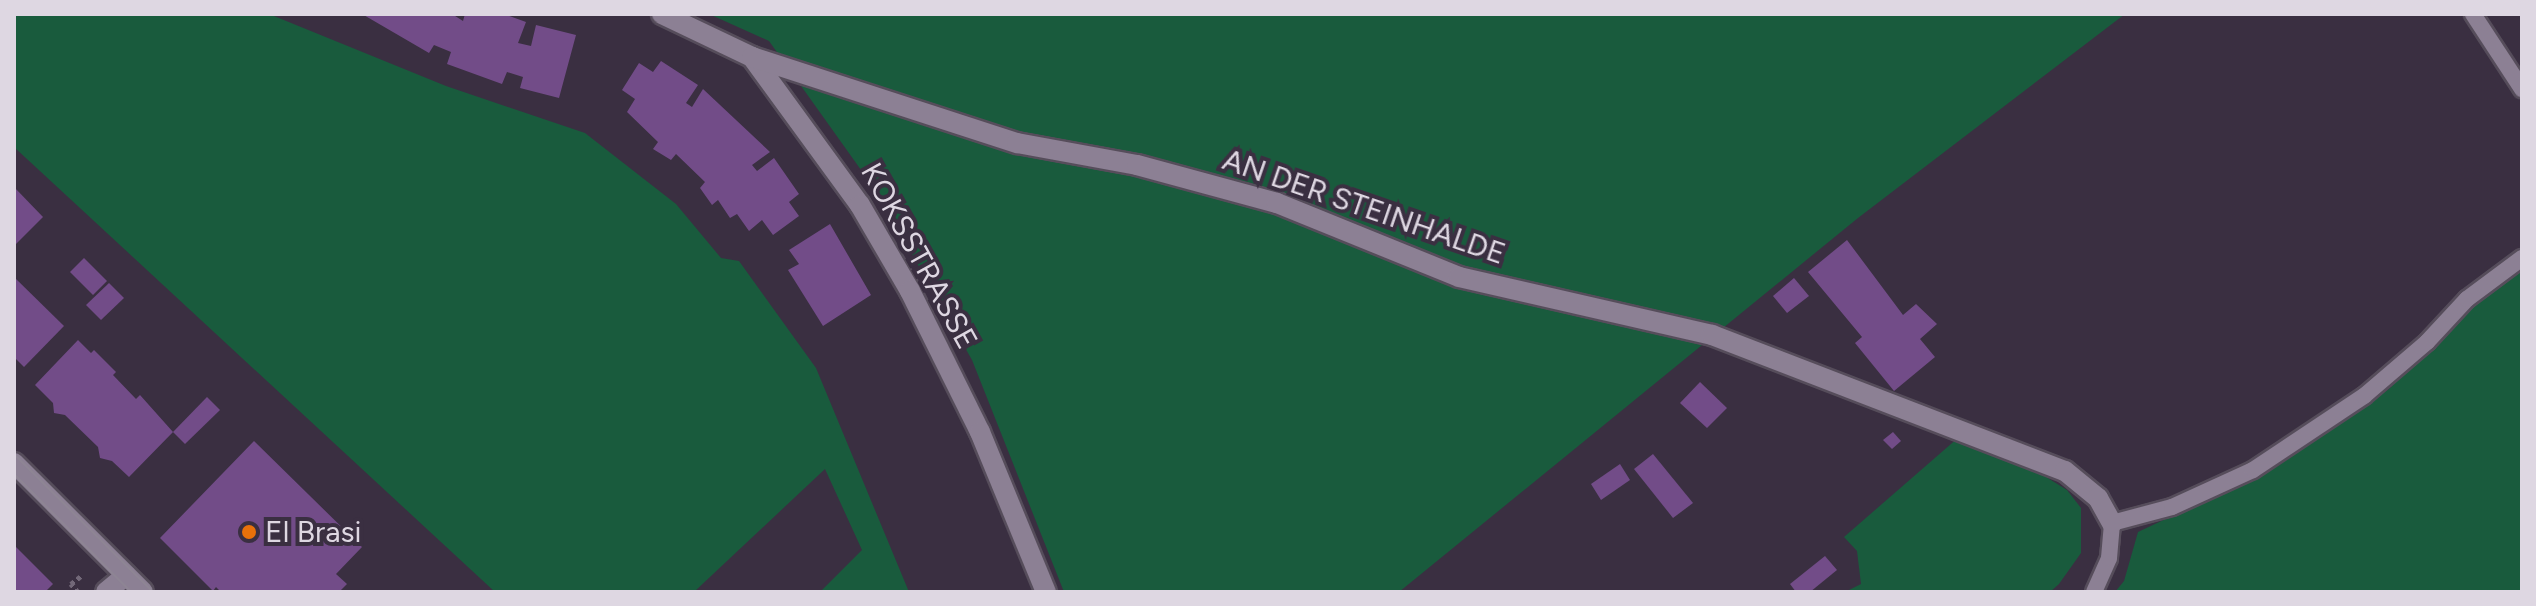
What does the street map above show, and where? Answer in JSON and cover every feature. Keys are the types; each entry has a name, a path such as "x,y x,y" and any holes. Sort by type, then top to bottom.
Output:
{"street":[{"name":"KOKSSTRASSE","path":"662,14 752,57 825,153 910,291 1020,522 1046,592"},
{"name":"AN DER STEINHALDE","path":"752,57 988,135 1137,165 1277,203 1459,277 1712,335 2065,471 2098,498 2112,523"},
{"path":"14,463 143,592"},
{"path":"106,592 126,575"}],"lane":[{"path":"2473,14 2522,89"},
{"path":"2094,592 2109,558 2112,523 2172,507 2253,470 2364,396 2427,342 2467,299 2522,258"}],"path":[{"path":"71,584 78,592"}],"green space":[{"path":"14,14 269,14 446,86 585,133 676,204 721,258 739,261 816,368 909,592 820,592 862,550 825,469 694,592 495,592 14,147"},
{"path":"709,14 2125,14 1858,218 1399,592 1064,592 972,360 876,191 769,41"},
{"path":"2522,269 2522,592 2115,592 2124,581 2138,532 2278,466 2389,389 2470,305"},
{"path":"1959,437 2025,464 2067,490 2081,508 2081,553 2059,584 2050,592 1845,592 1861,584 1857,551 1844,537"}],"building":[{"path":"362,14 452,14 463,21 465,14 504,14 526,22 518,43 531,46 536,25 576,35 559,98 520,88 523,77 507,72 502,84 447,64 451,52 434,45 429,53"},
{"path":"661,61 698,85 686,103 692,107 703,89 770,152 752,165 757,171 774,158 799,194 789,202 799,216 773,235 762,220 749,231 737,214 730,218 718,200 712,205 700,188 705,182 676,154 671,160 653,149 658,142 627,112 635,99 622,90 639,63 653,72"},
{"path":"14,187 43,217 14,246"},
{"path":"830,224 871,295 823,326 788,270 799,264 789,250"},
{"path":"1847,240 1903,315 1916,304 1937,324 1920,339 1935,357 1894,391 1855,343 1862,337 1808,272"},
{"path":"84,258 107,281 93,295 70,272"},
{"path":"14,277 64,326 24,367 14,357"},
{"path":"1794,278 1809,296 1787,313 1773,296"},
{"path":"109,283 124,298 101,320 86,305"},
{"path":"78,340 91,353 94,350 136,399 140,395 173,432 129,477 112,461 100,458 98,447 65,415 54,413 53,403 35,385"},
{"path":"1700,382 1727,408 1707,428 1680,403"},
{"path":"207,397 220,410 185,444 173,432"},
{"path":"1893,432 1901,441 1892,449 1883,440"},
{"path":"254,441 362,547 336,574 347,584 339,592 221,592 216,587 213,591 160,538"},
{"path":"1653,454 1693,503 1673,518 1634,469"},
{"path":"1620,464 1630,480 1601,500 1591,484"},
{"path":"14,545 53,584 45,592 14,592"},
{"path":"1825,556 1837,570 1810,592 1796,592 1790,584"}],"tram line":[{"path":"14,454 153,592"},
{"path":"14,474 131,592"}],"place":[{"name":"El Brasi","path":"249,532"}]}
